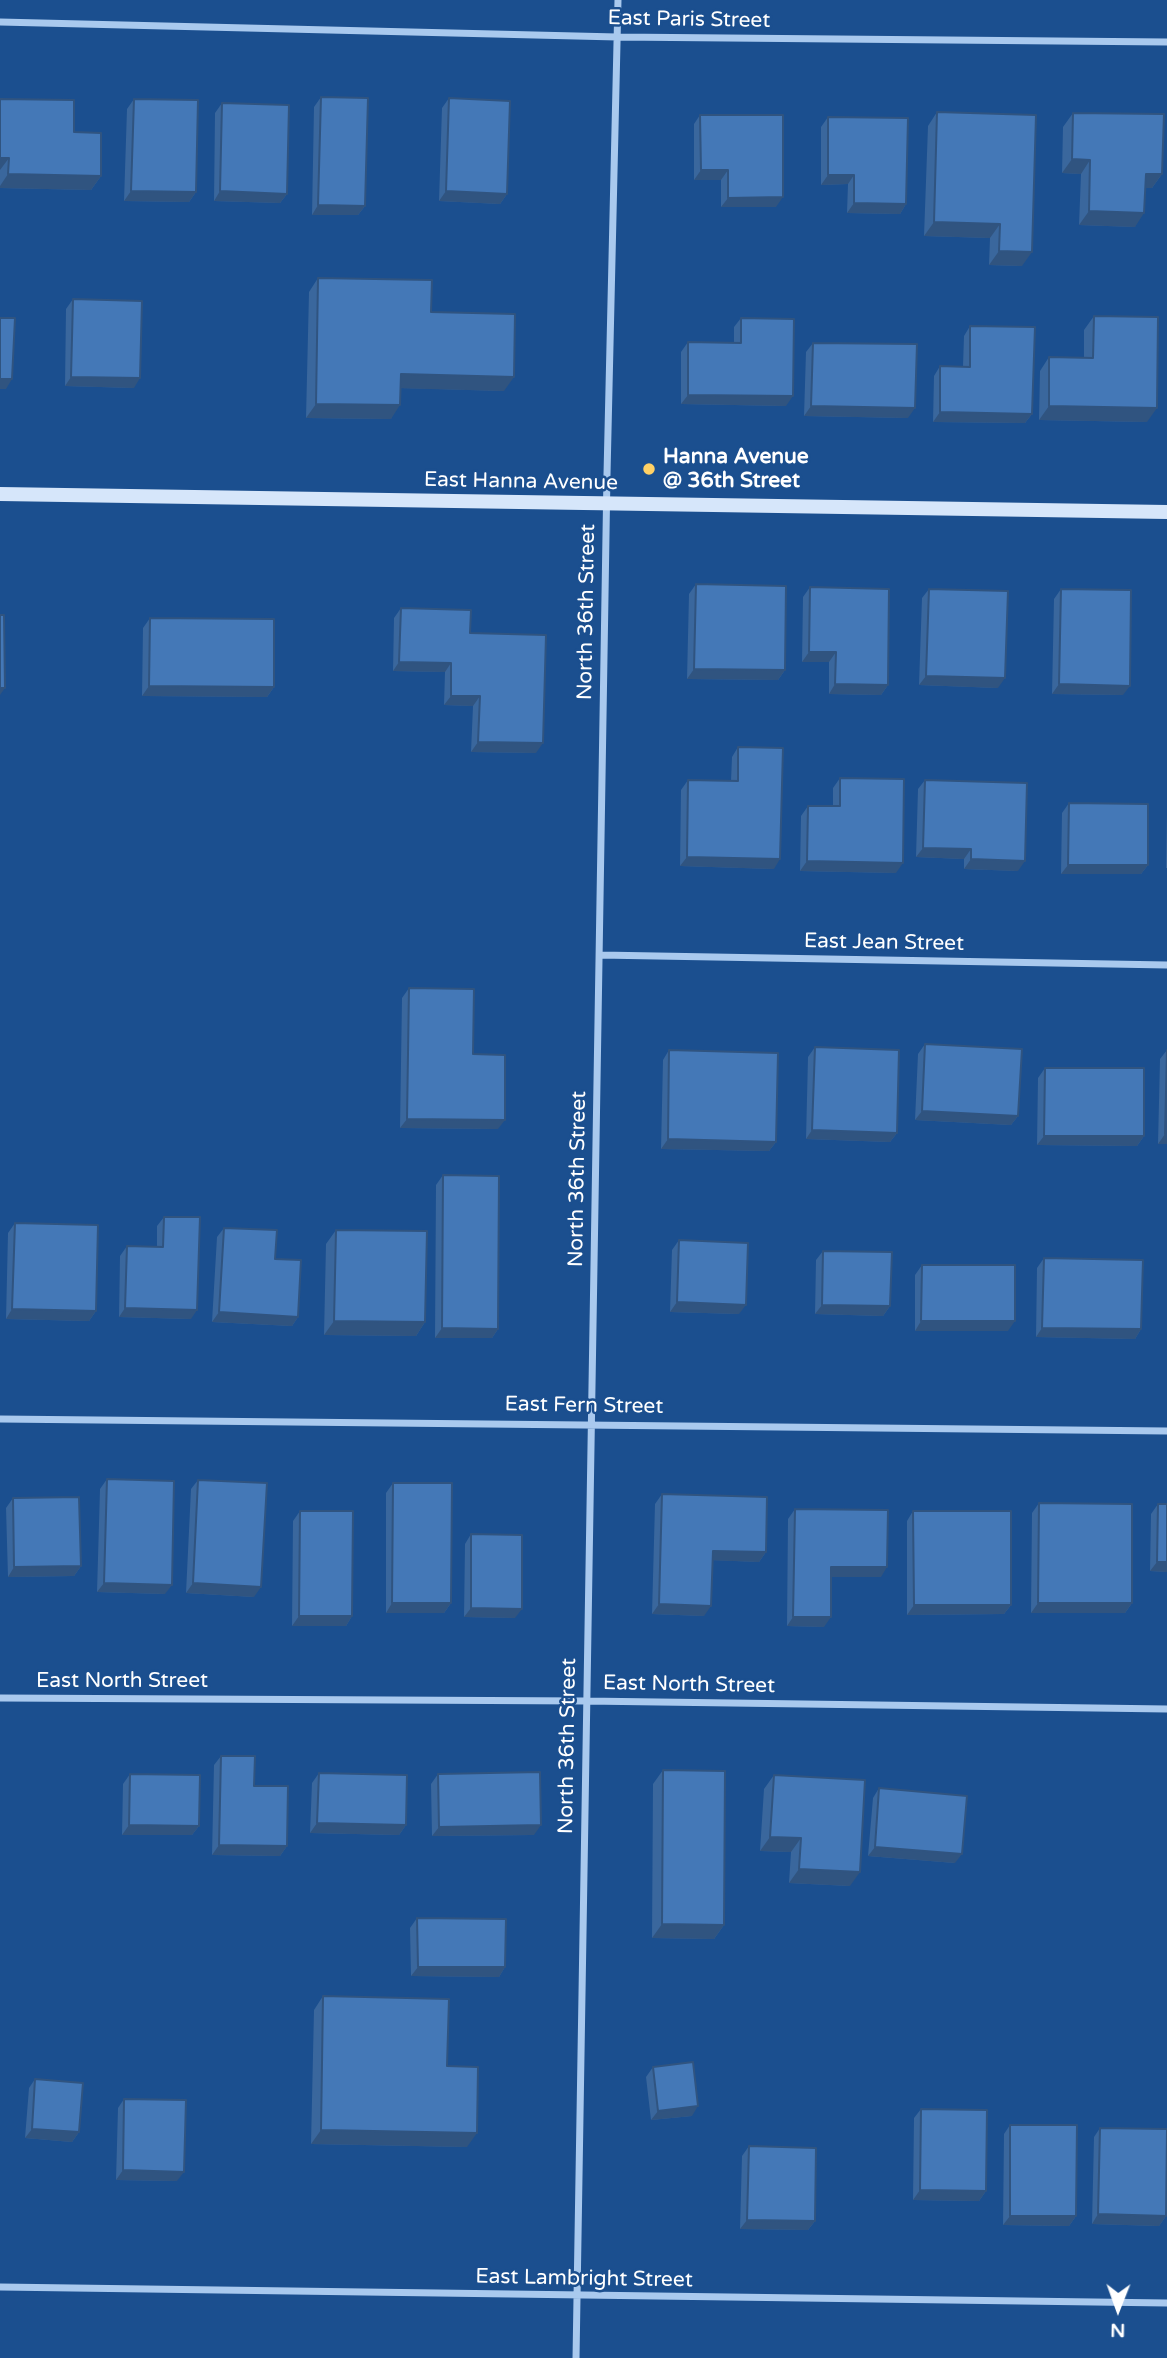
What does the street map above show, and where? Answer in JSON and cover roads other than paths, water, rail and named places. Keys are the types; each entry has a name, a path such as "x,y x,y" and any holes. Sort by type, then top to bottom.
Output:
{"street":[{"name":"North 36th Street","path":"576,2358 606,505 618,0"},
{"name":"East Paris Street","path":"0,23 617,37 1167,42"},
{"name":"East Hanna Avenue","path":"0,494 1167,512"},
{"name":"East Jean Street","path":"600,955 1167,965"},
{"name":"East Fern Street","path":"0,1419 1167,1431"},
{"name":"East North Street","path":"0,1698 586,1700 1167,1709"},
{"name":"East Lambright Street","path":"0,2287 1167,2303"}],"place":[{"name":"Hanna Avenue @ 36th Street","path":"649,469"}]}
